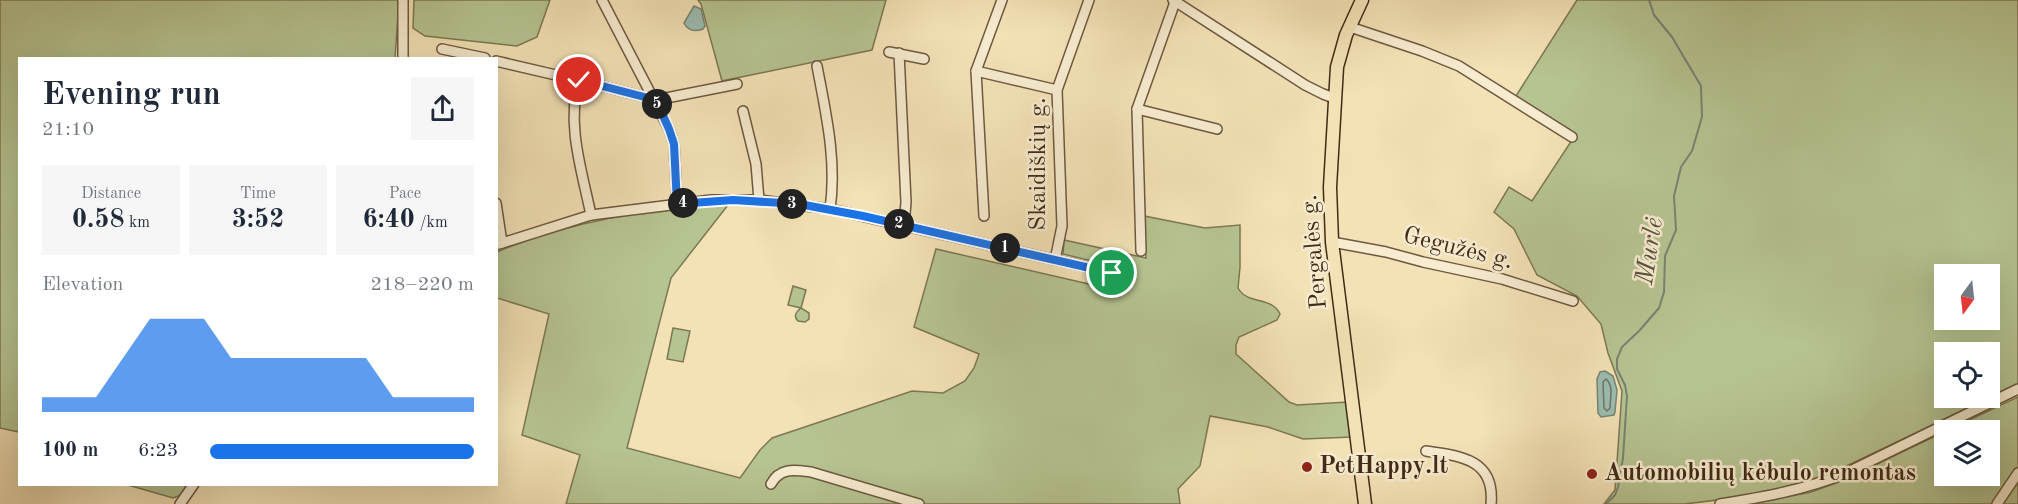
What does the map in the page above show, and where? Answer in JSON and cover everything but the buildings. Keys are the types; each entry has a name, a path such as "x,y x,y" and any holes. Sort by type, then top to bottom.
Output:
{"main road":[{"name":"Pergalės g.","path":"1362,0 1350,27 1337,67 1330,187 1332,242 1365,504"}],"street":[{"path":"403,0 408,43 404,57"},
{"path":"602,0 656,100 669,129 674,144 677,204"},
{"path":"984,216 976,71 1002,0"},
{"name":"Skaidiškių g.","path":"1055,260 1062,226 1057,90 1089,0"},
{"path":"1141,251 1137,109 1177,3 1305,85 1334,98"},
{"path":"1350,27 1459,66 1572,136"},
{"path":"442,50 480,57"},
{"path":"904,226 906,202 894,53 924,59"},
{"path":"498,61 656,100 737,84"},
{"path":"818,66 833,167 830,209"},
{"path":"976,71 1057,90"},
{"path":"576,79 573,117 578,155 591,215"},
{"path":"1137,109 1217,129"},
{"path":"743,111 756,164 759,200"},
{"path":"499,244 591,215 711,200 759,200 830,209 1118,274"},
{"name":"Gegužės g.","path":"1332,242 1502,279 1573,301"},
{"path":"1720,504 1776,499 1846,473 2018,389"},
{"path":"1426,451 1447,454 1480,466 1485,471 1493,489 1491,504"},
{"path":"771,484 782,472 794,470 811,472 919,504"},
{"path":"1997,504 2018,473"},
{"path":"180,504 193,486"}],"green space":[{"path":"0,0 399,0 395,57 18,57 18,432 0,428"},
{"path":"414,0 550,0 537,37 517,46 425,36 413,28"},
{"path":"698,0 886,0 872,50 722,81"},
{"path":"1577,0 2018,0 2018,384 2000,393 2000,342 1934,342 1934,408 1968,408 1943,420 1934,420 1934,424 1834,472 1760,493 1722,499 1684,504 1604,504 1615,490 1622,391 1608,353 1601,324 1577,296 1537,275 1514,229 1494,212 1509,187 1532,201 1576,134 1516,96"},
{"path":"728,205 671,278 627,448 740,478 760,450 772,438 912,391 943,393 965,381 974,368 979,354 914,327 936,249 1115,290 1121,268 1063,254 1064,240 1146,258 1144,216 1205,228 1240,225 1238,288 1247,297 1276,308 1280,314 1277,320 1239,337 1236,354 1289,402 1297,405 1348,402 1352,437 1303,439 1268,427 1210,416 1200,466 1178,489 1180,504 566,504 580,455 522,435 549,314 498,298 498,252 582,224 639,213"},
{"path":"793,286 806,290 801,308 788,305"},
{"path":"801,308 809,313 809,319 805,322 798,321 795,316"},
{"path":"673,328 690,331 683,362 667,359"},
{"path":"2018,397 2018,504 1752,504 1811,492 1839,482 1934,437 1934,486 2000,486 2000,420 1969,420 1995,408 2000,408 2000,405"},
{"path":"131,486 187,486 181,495 173,498"}],"water":[{"path":"694,6 701,9 705,26 703,29 692,30 684,23"},
{"path":"1605,371 1613,376 1617,390 1614,415 1601,417 1598,413 1597,379 1600,372"}],"waterway":[{"name":"Murlė","path":"1606,504 1615,495 1618,487 1623,458 1627,396 1625,385 1617,369 1617,359 1622,347 1659,308 1664,292 1665,256 1676,230 1674,196 1681,167 1692,151 1702,117 1701,86 1672,37 1654,15 1649,0"}],"place":[{"name":"PetHappy.lt","path":"1307,467"},
{"name":"Automobilių kėbulo remontas","path":"1592,474"}],"route":[{"path":"579,80 656,100 674,144 677,204 711,200 759,200 799,204 863,216 1112,273"}]}
